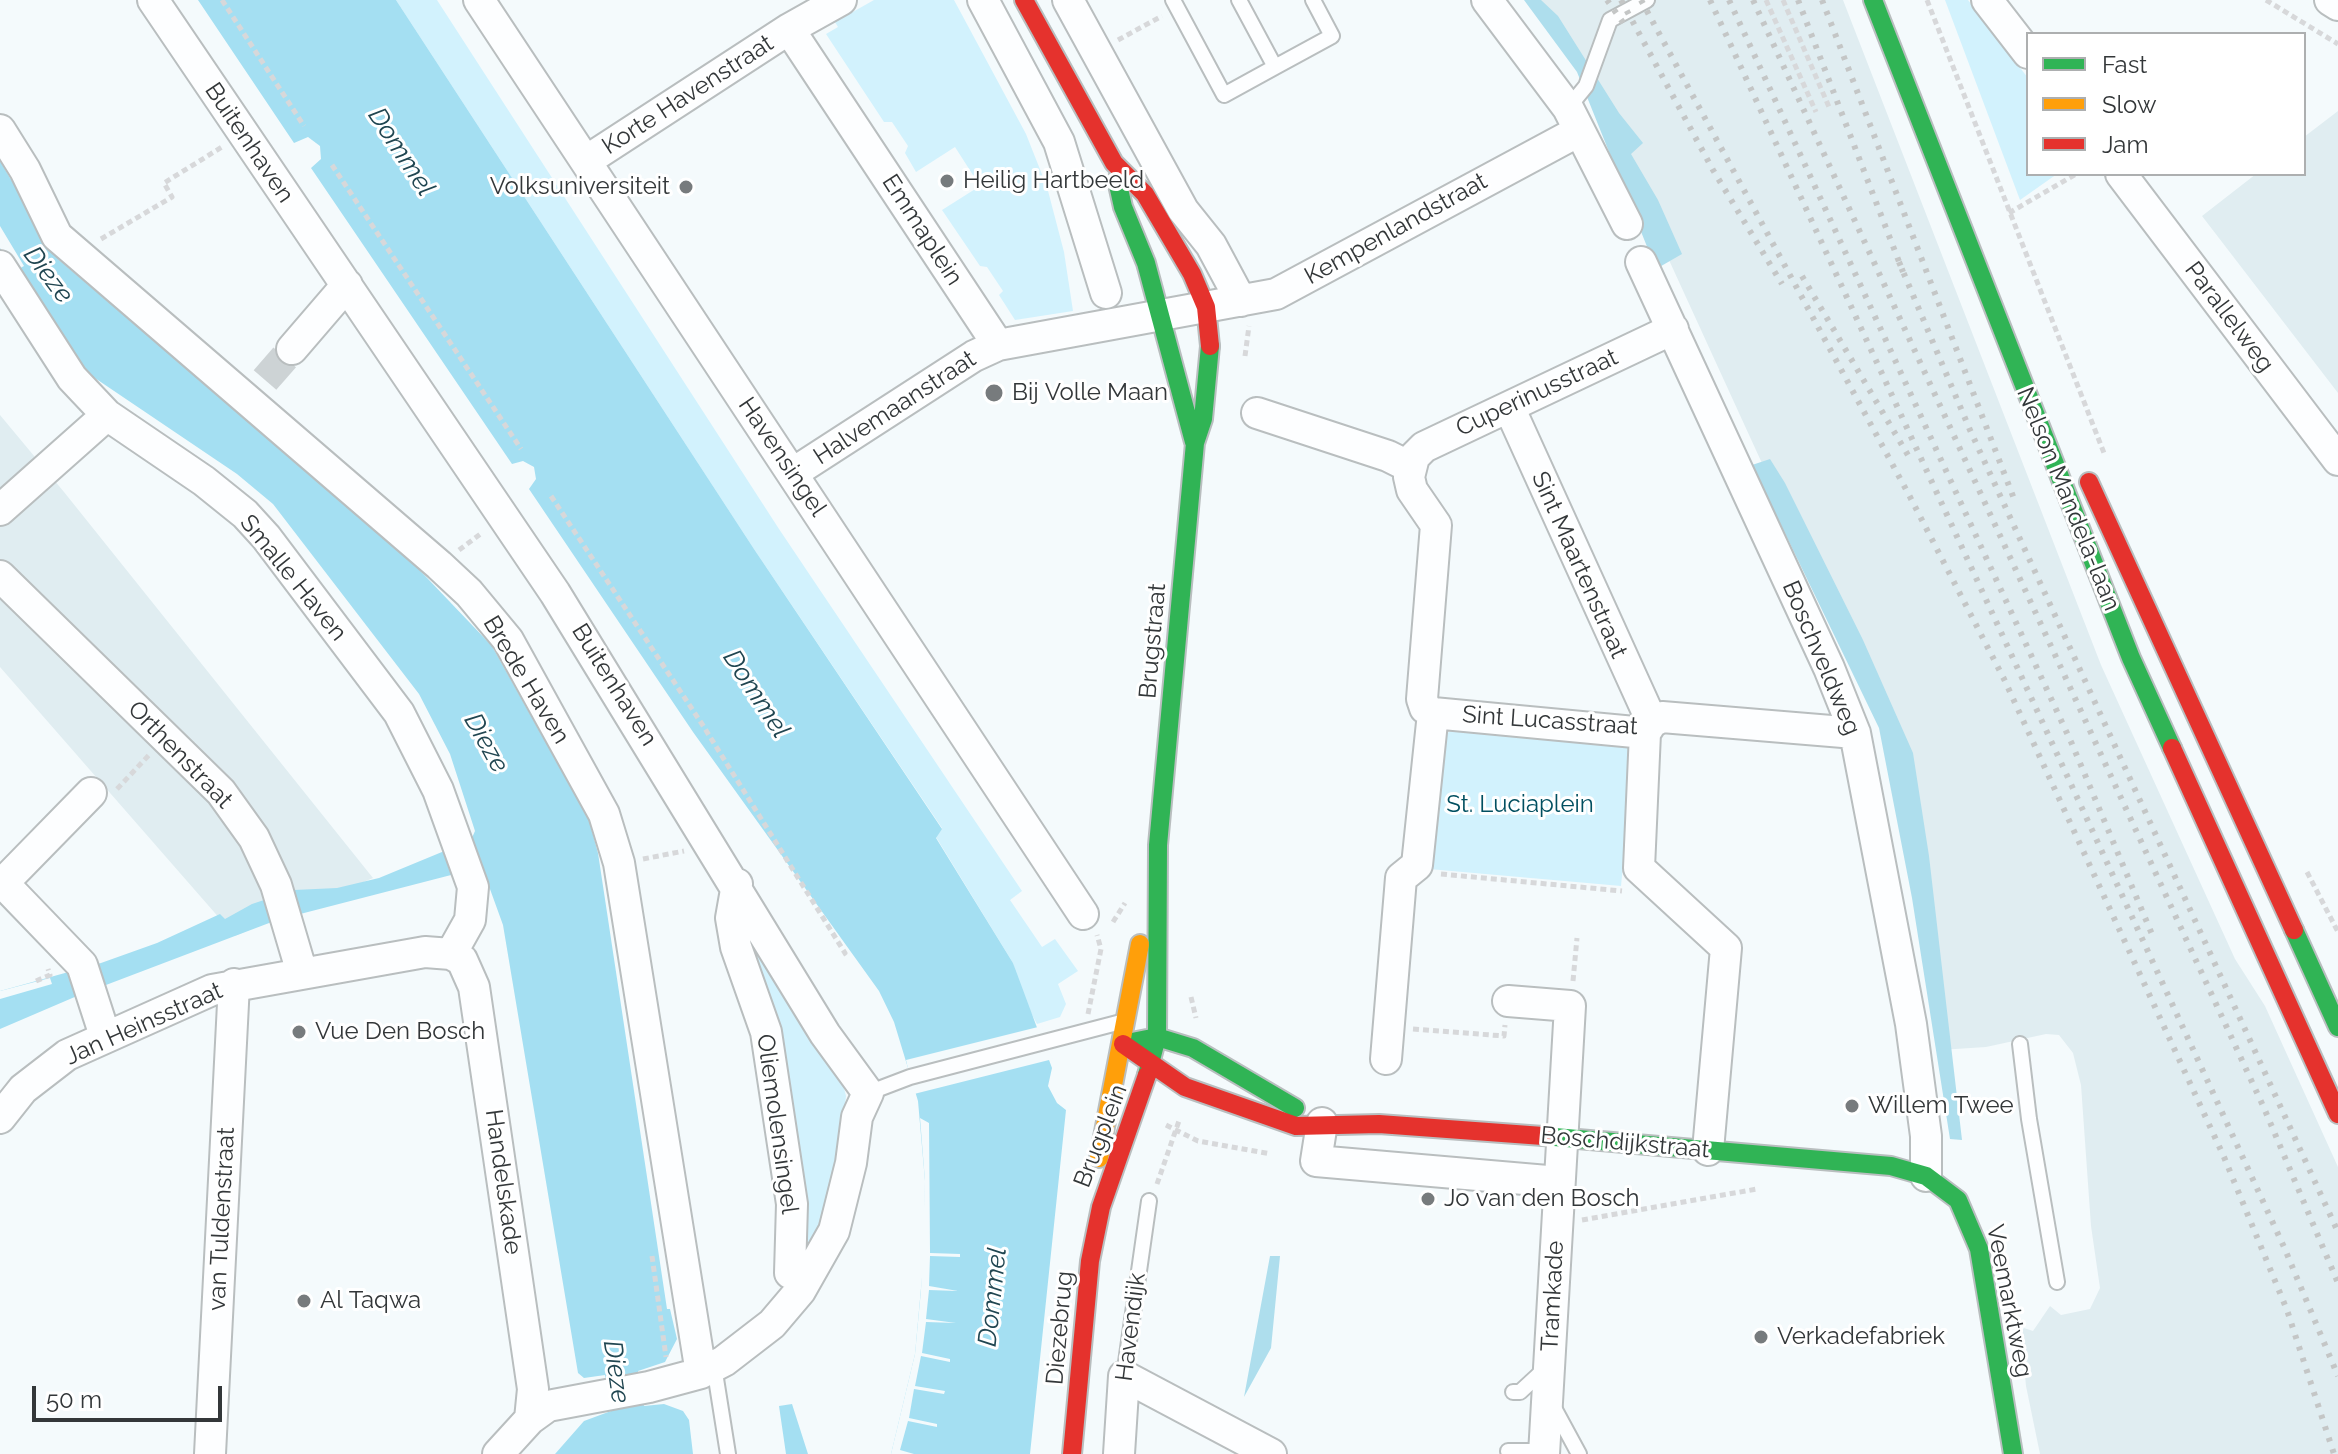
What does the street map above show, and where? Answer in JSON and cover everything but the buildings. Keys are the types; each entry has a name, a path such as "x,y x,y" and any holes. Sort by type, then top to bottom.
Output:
{"street":[{"name":"Buitenhaven","path":"153,0 555,593 737,884 825,1034 868,1093"},
{"name":"Havensingel","path":"479,0 1091,925"},
{"path":"789,29 841,0"},
{"path":"983,0 1059,142 1106,293"},
{"path":"1068,0 1183,210 1211,245 1241,301"},
{"path":"1487,0 1574,119 1627,224"},
{"name":"Nelson Mandela-laan","path":"1873,0 2131,658 2338,1114"},
{"path":"1987,0 2026,50"},
{"path":"2330,0 2338,5"},
{"path":"1030,4 1114,163 1123,207 1146,263 1195,443"},
{"name":"Korte Havenstraat","path":"586,161 789,29"},
{"name":"Emmaplein","path":"789,29 998,345"},
{"name":"Kempenlandstraat","path":"1206,307 1276,294 1574,119"},
{"name":"Brede Haven","path":"0,130 25,170 57,236 76,254 257,389 459,583 498,626 604,814 619,863 688,1306 708,1370"},
{"path":"1114,163 1145,194 1192,274 1206,307 1211,338 1210,369 1203,419 1195,443"},
{"name":"Parallelweg","path":"2123,176 2338,460"},
{"name":"Boschveldweg","path":"1641,262 1829,668 1855,733 1911,1024 1926,1136 1926,1176"},
{"name":"Smalle Haven","path":"0,266 72,378 107,415 224,496 266,537 399,713 421,753 455,832 473,887 470,920 451,954"},
{"path":"292,349 347,285"},
{"path":"998,345 1206,307"},
{"name":"Cuperinusstraat","path":"1410,467 1424,447 1673,329"},
{"name":"Halvemaanstraat","path":"793,473 974,356 998,345"},
{"name":"Sint Maartenstraat","path":"1509,407 1648,727"},
{"path":"1257,413 1388,456 1410,467 1412,490 1436,525 1422,699 1425,708 1433,713 1417,865 1401,878 1386,1059"},
{"path":"0,510 107,415"},
{"name":"Brugstraat","path":"1157,940 1158,845 1195,443"},
{"name":"Nelson Mandela-laan","path":"2080,462 2327,972 2336,1016 2300,1028"},
{"name":"Orthenstraat","path":"0,576 221,792 254,838 276,885 302,973"},
{"name":"Sint Lucasstraat","path":"1433,713 1648,727 1662,717 1855,733"},
{"path":"1648,727 1639,868 1726,948 1708,1150"},
{"path":"91,793 1,884 82,965 102,1027"},
{"name":"Brugstraat","path":"1126,1021 1158,845"},
{"name":"Oliemolensingel","path":"737,884 731,918 736,947 766,1032 792,1204 790,1273"},
{"name":"Brugplein","path":"1101,1207 1152,1065 1157,1037 1157,940"},
{"name":"Jan Heinsstraat","path":"2,1110 42,1072 102,1027 234,984 425,952 451,954"},
{"name":"Handelskade","path":"451,954 462,960 474,987 533,1389 530,1419"},
{"path":"2283,990 2327,972"},
{"name":"van Tuldenstraat","path":"210,1454 234,984"},
{"path":"1508,1001 1570,1006"},
{"name":"Tramkade","path":"1544,1453 1570,1006"},
{"name":"Brugplein","path":"1101,1207 1100,1146 1126,1021"},
{"path":"1123,1044 1157,1037"},
{"name":"Boschdijkstraat","path":"1157,1037 1193,1048 1322,1123"},
{"name":"Brugplein","path":"1123,1044 1185,1087"},
{"name":"Boschdijkstraat","path":"1185,1087 1296,1126 1322,1123 1561,1137 1891,1166 1926,1176"},
{"name":"Oliemolensingel","path":"530,1419 548,1406 649,1387 708,1370 772,1324 819,1262 843,1201 857,1117 868,1093"},
{"path":"1316,1161 1322,1123"},
{"name":"Boschdijkstraat","path":"1316,1161 1559,1182"},
{"name":"Veemarktweg","path":"1926,1176 1958,1200 1979,1249 2013,1454"},
{"name":"Diezebrug","path":"1072,1454 1090,1261 1101,1207"},
{"path":"1124,1376 1271,1454"},
{"name":"Havendijk","path":"1119,1454 1124,1376"},
{"path":"498,1454 530,1419"}],"lane":[{"path":"1192,0 1175,4 1224,95 1332,36 1313,0"},
{"path":"1239,0 1275,67"},
{"path":"1574,119 1610,20 1647,0"},
{"path":"868,1093 910,1077 1126,1021"},
{"path":"2020,1044 2029,1119 2057,1282"},
{"name":"Havendijk","path":"1124,1376 1149,1201"},
{"path":"1513,1392 1520,1392 1549,1365"},
{"path":"708,1370 728,1454"},
{"path":"1547,1395 1579,1454"},
{"path":"1508,1451 1544,1453"}],"path":[{"path":"222,0 304,126"},
{"path":"1766,0 1816,112"},
{"path":"1783,0 1829,107"},
{"path":"2266,0 2338,44"},
{"path":"1097,52 1175,4"},
{"path":"76,254 172,197 164,183 241,134"},
{"path":"332,165 521,449"},
{"path":"2009,213 2073,176"},
{"path":"551,496 736,778 845,953 840,956"},
{"path":"462,547 482,532"},
{"path":"91,793 104,803 166,737"},
{"path":"619,863 713,846"},
{"path":"1417,865 1427,873 1622,891 1659,887"},
{"path":"1581,895 1582,887"},
{"path":"1086,1032 1089,995 1101,949 1091,925"},
{"path":"1570,1006 1577,938"},
{"path":"36,981 50,974"},
{"path":"1388,1027 1504,1036 1508,1001"},
{"path":"1178,1131 1220,1147 1316,1161"},
{"path":"1558,1225 1773,1187"},
{"path":"651,1250 666,1358"}],"shaded area":[{"path":"1524,0 1541,0 1558,16 1619,113 1643,143 1631,154 1658,200 1682,254 1656,269 1577,72"},
{"path":"1528,0 1843,0 2101,665 2235,959 2265,1006 2338,1167 2338,1454 2040,1454 2026,1386 2021,1332 2024,1328 2033,1331 2050,1306 2061,1315 2090,1309 2100,1288 2091,1226 2081,1085 2073,1053 2059,1035 2046,1034 1986,1047 1940,1050 1885,732 1593,94"},
{"path":"2338,111 2338,393 2202,216 2253,176 2306,176 2306,135"},
{"path":"0,415 373,878 235,936 0,667"},
{"path":"1770,459 1863,640 1913,753 1929,856 1962,1140 1950,1139 1912,898 1879,728 1752,465"},
{"path":"1270,1256 1280,1256 1271,1348 1244,1397"}],"green space":[{"path":"396,0 437,0 779,529 1022,891 1010,900 1042,947 1055,939 1078,971 1058,984 1066,1004 1060,1017 1037,1024 1022,996 1013,963 936,837 942,828 754,549"},
{"path":"874,0 954,0 1026,134 1047,187 1064,252 1073,311 1015,320 999,295 1003,291 987,267 980,266 942,210 980,186 955,147 916,172 905,153 908,146 892,122 884,122 826,34 838,27 835,22"},
{"path":"1945,0 1968,0 2026,75 2026,176 2054,176 2020,200"},
{"name":"St. Luciaplein","path":"1458,727 1627,745 1633,763 1621,886 1429,869 1442,736"},
{"path":"741,919 839,1069 846,1096 839,1162 821,1226 798,1270"}],"water":[{"name":"Dommel","path":"198,0 396,0 754,549 942,829 936,838 1013,963 1052,1068 1048,1086 1057,1103 1066,1110 1030,1454 891,1454 915,1354 924,1255 925,1181 918,1101 894,1022 879,991 693,732 529,489 536,479 534,467 523,461 512,464 311,168 321,159 320,146 308,137 294,143"},
{"name":"Dieze","path":"0,161 58,259 409,559 492,646 589,820 598,853 667,1309 670,1309 677,1339 665,1362 638,1371 644,1406 664,1404 683,1411 689,1420 693,1454 555,1454 584,1421 611,1411 605,1375 584,1378 578,1373 503,925 482,867 277,920 77,996 0,1029 0,991 101,963 157,943 220,914 225,919 252,904 294,890 337,888 379,878 471,840 475,831 450,754 419,694 273,504 237,474 80,368 0,250"},
{"path":"792,1404 808,1454 786,1454 779,1406"}],"pier":[{"path":"0,226 24,266 15,271 0,248"},
{"path":"50,978 52,984 0,999 0,991"},
{"path":"1042,1026 1053,1059 914,1094 906,1060"},
{"path":"920,1118 929,1123 930,1253 960,1254 960,1257 930,1256 929,1286 958,1291 929,1290 926,1319 956,1323 926,1322 922,1353 950,1359 950,1362 921,1356 915,1386 945,1391 944,1394 914,1389 909,1418 937,1424 937,1427 908,1421 900,1450 914,1454 891,1454 915,1354 921,1290 925,1181"}],"tunnel":[{"path":"265,380 292,349"}],"railway":[{"path":"1607,0 1624,24"},
{"path":"1621,0 1713,170 1782,284"},
{"path":"1641,0 1909,495 2004,679 2224,1157 2287,1310 2334,1454"},
{"path":"1710,0 2284,1247 2338,1376"},
{"path":"1729,0 2072,744 2154,939"},
{"path":"1753,0 2264,1108 2338,1283"},
{"path":"1798,0 1903,272"},
{"path":"1822,0 2016,504"},
{"path":"1899,262 1970,430 2338,1232"},
{"path":"1802,276 1912,462"}],"traffic: fast":[{"path":"1873,0 2131,658 2172,748"},
{"path":"1117,180 1123,207 1146,263 1194,442"},
{"path":"1147,1075 1157,1037 1158,845 1195,443 1203,419 1210,346"},
{"path":"2294,930 2338,1027"},
{"path":"1132,1042 1157,1037 1193,1048 1295,1108"},
{"path":"1543,1136 1891,1166 1926,1176 1958,1200 1979,1249 2013,1454"}],"traffic: slow":[{"path":"1099,1158 1140,944"}],"traffic: jam":[{"path":"1024,0 1114,163 1145,194 1192,274 1206,307 1210,346"},
{"path":"2089,482 2294,930"},
{"path":"2172,748 2338,1114"},
{"path":"1123,1044 1185,1087 1296,1126 1379,1124 1543,1136"},
{"path":"1072,1454 1090,1261 1101,1207 1147,1075"}],"place":[{"name":"Heilig Hartbeeld","path":"947,181"},
{"name":"Volksuniversiteit","path":"686,187"},
{"name":"Bij Volle Maan","path":"994,393"},
{"name":"Vue Den Bosch","path":"299,1032"},
{"name":"Willem Twee","path":"1852,1106"},
{"name":"Jo van den Bosch","path":"1428,1199"},
{"name":"Al Taqwa","path":"304,1301"},
{"name":"Verkadefabriek","path":"1761,1337"}]}
